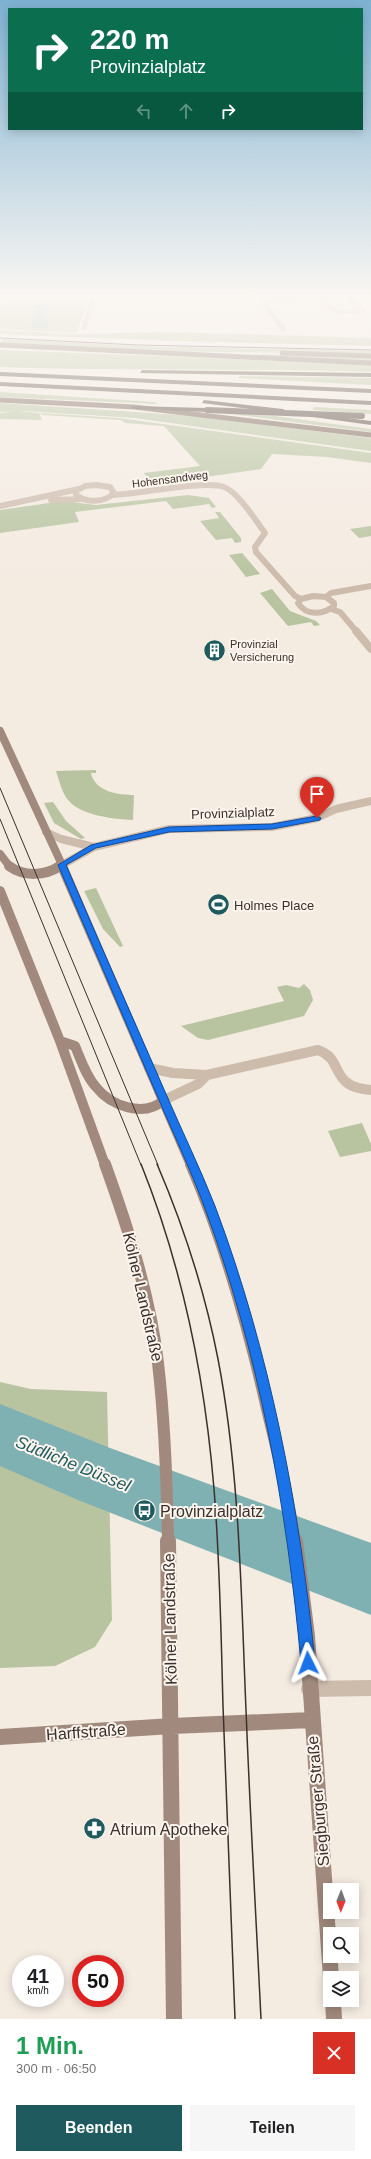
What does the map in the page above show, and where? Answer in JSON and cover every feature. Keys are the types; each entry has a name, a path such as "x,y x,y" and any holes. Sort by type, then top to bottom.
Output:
{"highway":[{"path":"152,393 184,400 371,423"},
{"path":"171,393 371,403"},
{"path":"134,407 371,416"}],"main road":[{"path":"0,400 134,407 371,435"},
{"path":"0,731 3,745 62,865 164,1100 209,1206 233,1276 261,1376 288,1497 304,1618 311,1720"},
{"path":"0,854 9,866 21,872 45,873 62,865"},
{"name":"Kölner Landstraße","path":"0,892 60,1040 121,1209 144,1289 158,1362 167,1465 172,1726"},
{"path":"60,1040 75,1046 88,1077 103,1097 117,1104 143,1109 158,1106 164,1100"},
{"name":"Siegburger Straße","path":"172,1726 311,1720 331,1971"},
{"path":"172,1726 174,2019"},
{"name":"Harffstraße","path":"0,1738 172,1726"},
{"path":"333,2007 334,2019"}],"street":[{"name":"Hohensandweg","path":"27,500 99,500 113,495 140,494 211,484 226,488 265,533 255,547 256,552 295,596 301,599 298,605 306,611 320,612 331,609"},
{"name":"Hohensandweg","path":"0,506 79,489 90,485 106,486 112,489 113,495"},
{"path":"79,489 75,493 81,499"},
{"name":"Hohensandweg","path":"0,502 11,503"},
{"path":"326,597 331,593 371,586"},
{"path":"301,599 313,596 326,597 334,603 331,609 340,612 371,649"},
{"name":"Provinzialplatz","path":"62,865 94,847 169,829 272,827 299,823 317,818 345,806 371,801"},
{"name":"Provinzialplatz","path":"46,832 61,839 94,847"},
{"path":"149,1068 173,1073 207,1075 318,1050 324,1052 345,1084 350,1088 371,1090"},
{"path":"164,1100 198,1084 207,1075"},
{"path":"309,1690 371,1688"}],"green space":[{"path":"0,393 19,393 155,402 157,404 0,397"},
{"path":"0,403 195,416 371,438 371,451 135,418 24,411 0,412"},
{"path":"314,407 371,410 371,414 313,410"},
{"path":"17,411 39,413 42,420 0,419 0,413"},
{"path":"40,413 119,418 371,453 371,463 327,457 272,454 261,469 171,482 169,479 138,483 137,482 149,480 144,473 200,466 164,426 125,423 121,420 43,415"},
{"path":"224,413 275,416 371,429 371,432"},
{"path":"188,495 209,498 216,507 212,508 209,504 173,509 166,501 75,512 79,522 0,533 0,510 63,501 96,505"},
{"path":"215,512 220,512 241,538 241,542 235,543 232,538 216,540 200,521 219,518"},
{"path":"371,526 371,536 359,538 350,529"},
{"path":"242,553 260,574 246,577 229,555"},
{"path":"272,589 290,611 316,621 320,625 314,626 311,622 288,626 260,593"},
{"path":"96,770 96,773 91,773 93,779 102,788 115,793 134,795 133,820 99,816 81,810 68,800 62,790 56,771"},
{"path":"53,802 66,821 85,838 81,839 54,823 44,803"},
{"path":"96,888 123,946 120,947 103,929 84,891"},
{"path":"304,984 310,990 313,1000 304,1016 208,1040 198,1038 181,1026 284,1001 277,987 286,985 299,988"},
{"path":"362,1123 371,1144 371,1151 340,1157 328,1131"},
{"path":"0,1382 31,1389 107,1392 112,1620 95,1647 55,1666 0,1668"}],"waterway":[{"name":"Südliche Düssel","path":"0,1434 102,1477 371,1579"}],"tram line":[{"path":"0,788 158,1165"},
{"path":"0,819 141,1165"},
{"path":"141,1164 156,1203 168,1242 190,1324 205,1407 210,1448 219,1570 235,2019"},
{"path":"157,1164 185,1236 207,1309 218,1359 231,1446 241,1578 249,1787 261,2019"}],"place":[{"name":"Provinzial Versicherung","path":"214,650"},
{"name":"Holmes Place","path":"218,905"},
{"name":"Provinzialplatz","path":"145,1511"},
{"name":"Atrium Apotheke","path":"95,1829"}],"route":[{"path":"308,1663 301,1587 288,1497 261,1376 233,1276 209,1206 62,865 94,847 169,829 199,827 272,827 299,823 317,818"}]}
